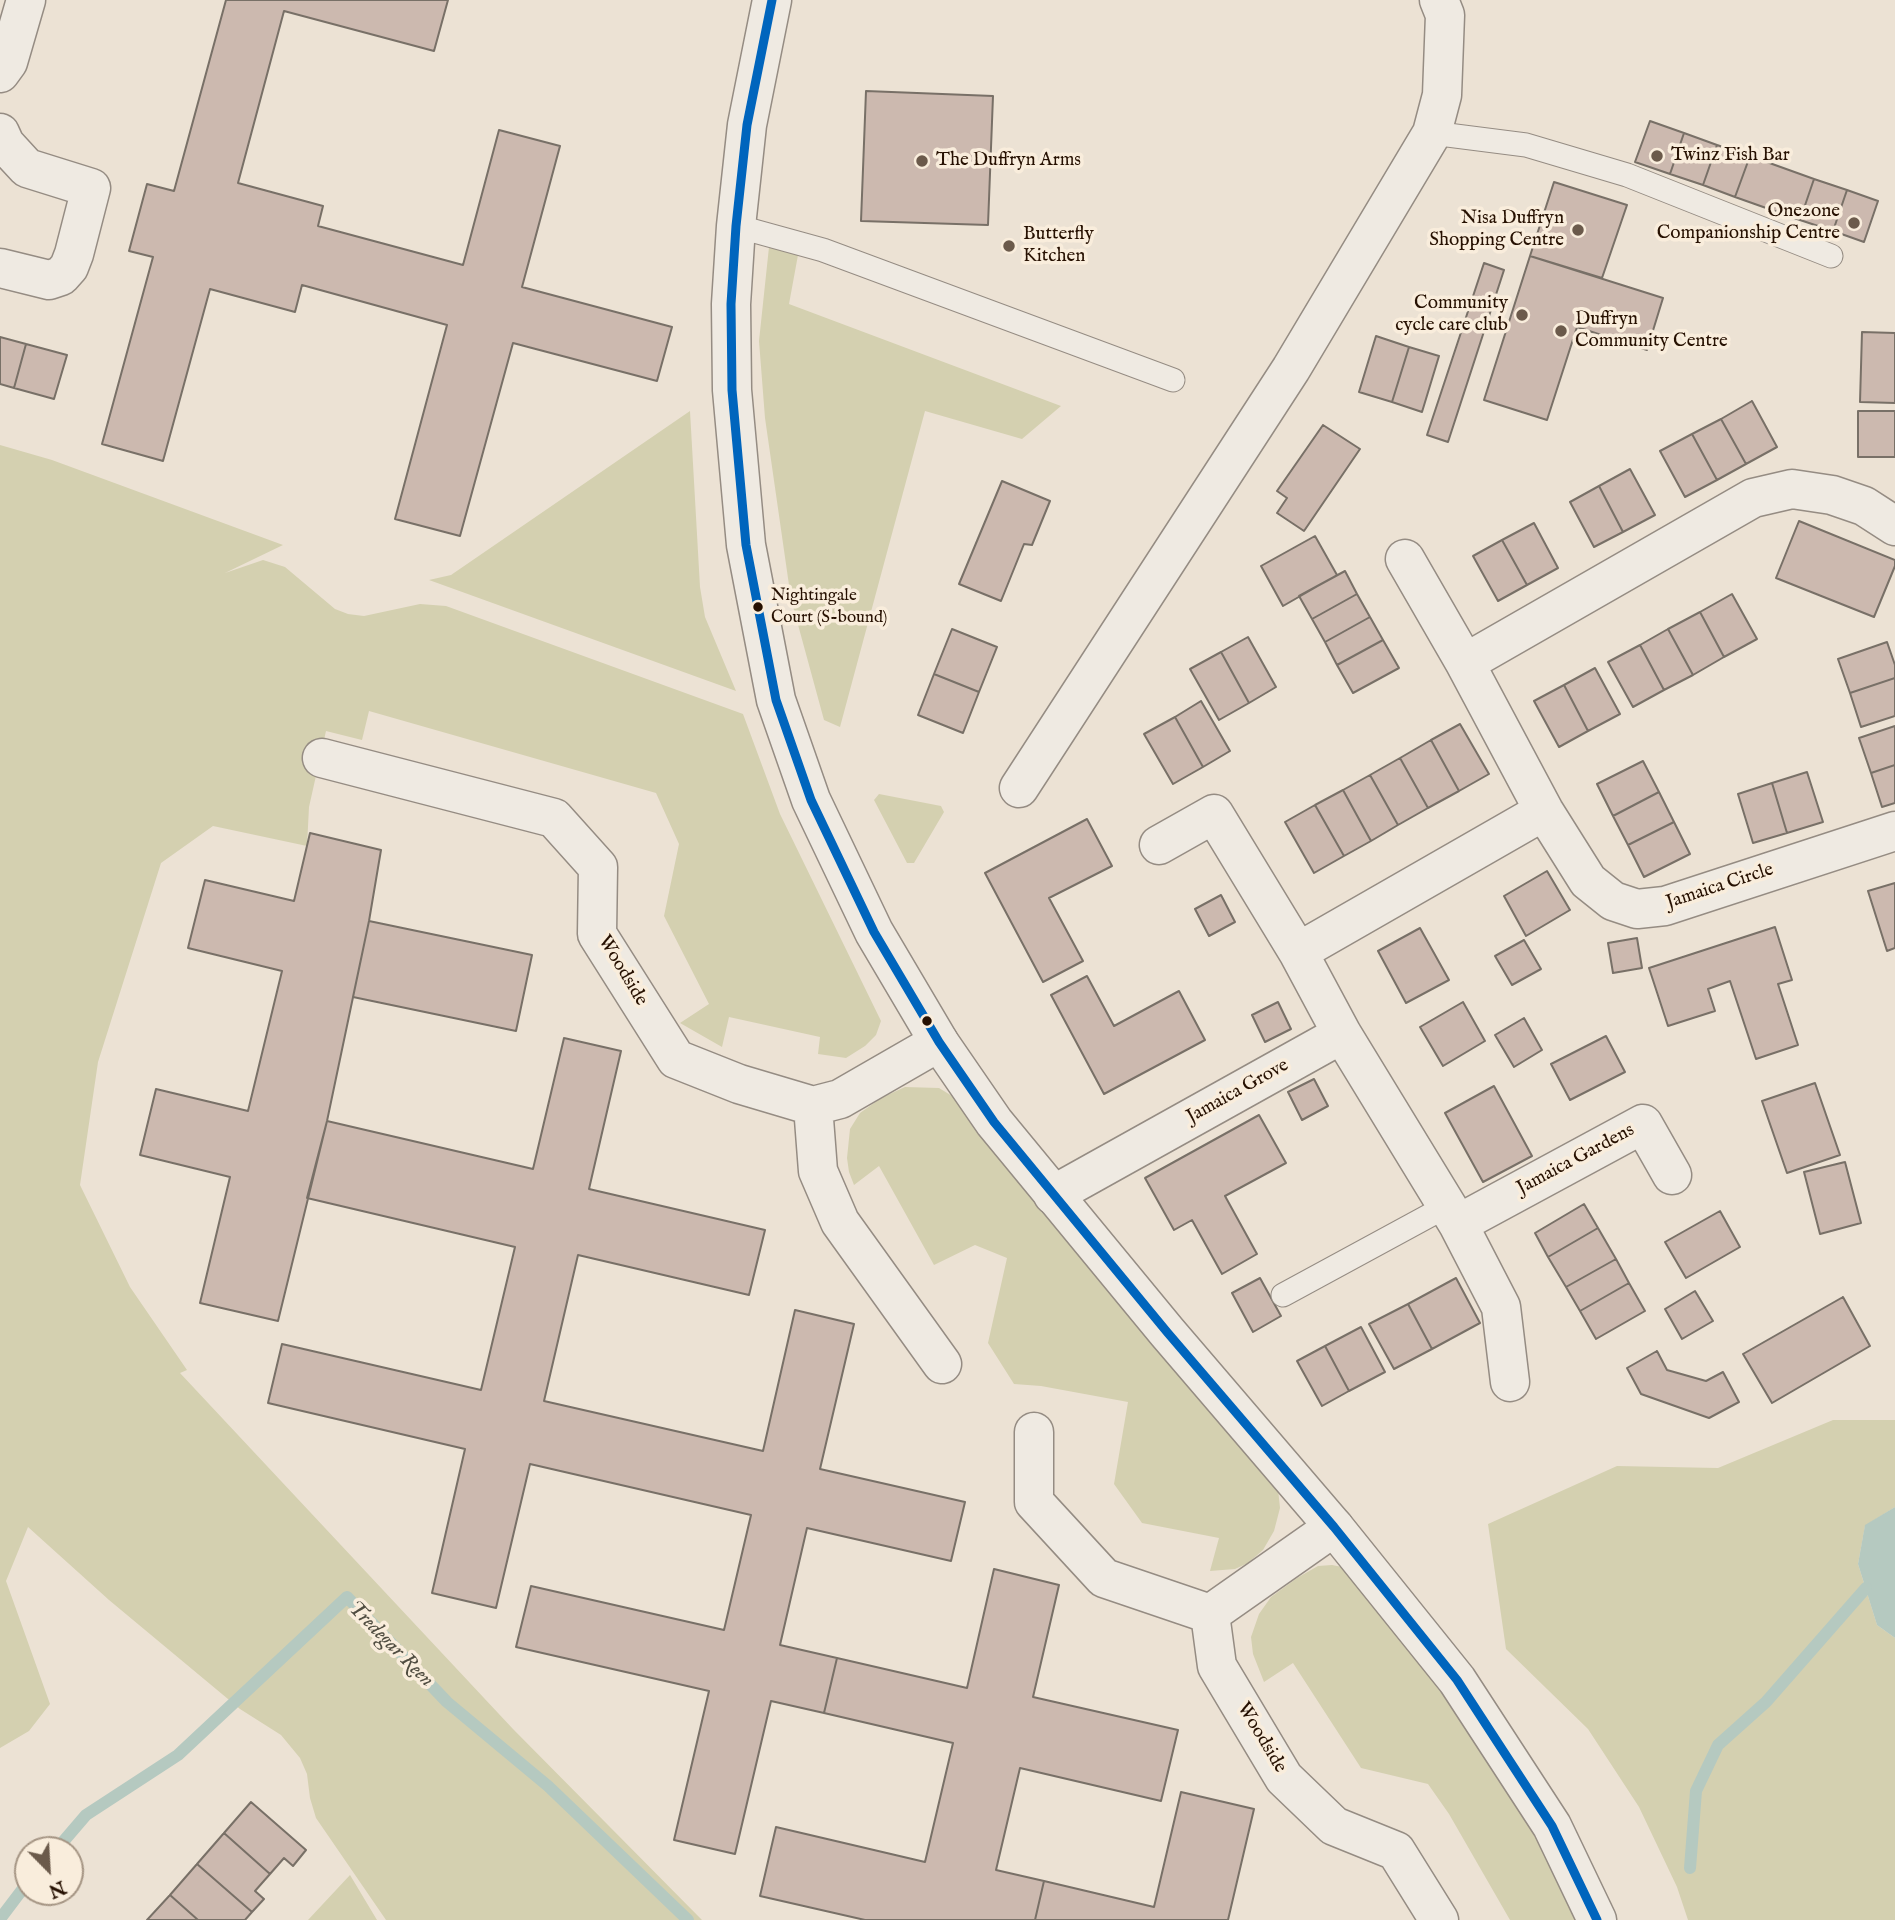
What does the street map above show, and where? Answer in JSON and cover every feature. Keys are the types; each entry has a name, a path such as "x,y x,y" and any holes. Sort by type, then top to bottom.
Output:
{"street":[{"path":"0,74 8,62 26,0"},
{"path":"772,0 747,125 736,226 731,304 732,390 746,545 776,700 811,800 868,920 939,1042 994,1122 1334,1527 1457,1680 1552,1826 1597,1920"},
{"path":"1019,788 1291,369 1432,133 1442,95 1445,15 1439,0"},
{"path":"0,133 5,144 27,168 91,188 74,254 69,267 61,276 49,280 0,268"},
{"path":"1465,663 1753,498 1792,489 1832,495 1864,506 1895,526"},
{"name":"Jamaica Circle","path":"1405,559 1465,663 1544,811 1588,881 1613,901 1637,909 1665,906 1895,831"},
{"name":"Woodside","path":"322,758 554,818 598,867 597,934 676,1059 739,1084 813,1106"},
{"path":"1298,952 1544,811"},
{"path":"1159,845 1214,814 1298,952 1342,1034 1452,1215 1501,1307 1510,1382"},
{"name":"Jamaica Grove","path":"1053,1195 1342,1034"},
{"path":"939,1042 841,1099 813,1106 818,1171 840,1222 942,1364"},
{"name":"Jamaica Gardens","path":"1452,1215 1643,1124 1672,1175"},
{"path":"1034,1433 1034,1502 1104,1578 1210,1614 1334,1527"},
{"name":"Woodside","path":"1210,1614 1217,1665 1284,1778 1334,1826 1396,1851 1438,1920"}],"lane":[{"path":"1432,133 1526,145 1627,175 1831,256"},
{"path":"736,226 823,250 1173,380"},
{"path":"1283,1295 1452,1215"}],"shaded area":[{"path":"769,247 798,255 789,304 1061,406 1022,439 925,411 840,727 824,720 791,599 765,418 759,341"},
{"path":"690,411 700,587 705,617 736,691 429,580 451,575"},
{"path":"0,445 52,460 283,545 225,573 263,560 285,567 335,609 348,614 364,616 420,604 446,606 743,714 780,814 881,1021 876,1035 865,1046 846,1058 818,1054 820,1037 729,1017 722,1047 680,1023 709,1004 664,916 679,844 656,793 369,711 362,740 326,731 309,807 307,846 213,826 161,863 98,1062 80,1185 130,1287 187,1370 180,1373 513,1729 702,1920 386,1920 316,1818 307,1774 300,1758 281,1735 240,1709 109,1600 28,1527 6,1581 50,1704 29,1731 0,1748"},
{"path":"879,794 941,806 944,812 914,863 907,863 874,800"},
{"path":"905,1087 939,1088 957,1099 1278,1489 1280,1508 1274,1531 1263,1550 1248,1563 1235,1569 1210,1571 1219,1538 1142,1523 1114,1484 1128,1402 1041,1386 1014,1384 988,1343 1007,1258 975,1245 934,1265 879,1166 854,1185 847,1158 850,1129 860,1113 881,1098"},
{"path":"1833,1420 1895,1420 1895,1507 1865,1526 1858,1564 1877,1625 1895,1638 1895,1920 1688,1920 1677,1887 1639,1807 1588,1729 1506,1649 1488,1524 1617,1466 1718,1468"},
{"path":"1895,1507 1895,1638 1877,1625 1858,1564 1865,1525"},
{"path":"1318,1566 1347,1568 1358,1579 1497,1766 1583,1920 1510,1920 1449,1814 1428,1784 1361,1768 1293,1663 1264,1682 1253,1654 1251,1637 1259,1614 1271,1597 1297,1578"},
{"path":"350,1875 377,1920 308,1920"}],"building":[{"path":"226,0 448,0 434,51 284,11 238,183 323,206 318,226 463,265 499,130 560,146 522,287 672,327 657,381 513,343 460,536 395,519 447,325 302,285 295,312 210,289 163,461 102,444 153,257 129,251 147,184 174,191"},
{"path":"866,91 993,96 988,225 861,221"},
{"path":"1650,121 1684,133 1670,174 1635,162"},
{"path":"1684,133 1717,145 1703,185 1670,174"},
{"path":"1717,145 1750,156 1735,197 1703,185"},
{"path":"1750,156 1814,179 1800,220 1735,197"},
{"path":"1814,179 1847,190 1833,231 1800,220"},
{"path":"1554,182 1627,205 1602,278 1530,256"},
{"path":"1847,190 1878,201 1864,242 1833,231"},
{"path":"1530,256 1663,298 1647,350 1577,327 1547,420 1484,400"},
{"path":"1484,263 1504,270 1448,442 1427,435"},
{"path":"1862,332 1895,333 1895,403 1860,402"},
{"path":"1376,336 1409,347 1392,402 1359,392"},
{"path":"0,337 26,344 14,388 0,384"},
{"path":"26,344 67,355 54,399 14,388"},
{"path":"1409,347 1439,356 1422,412 1392,402"},
{"path":"1752,401 1777,447 1746,464 1721,419"},
{"path":"1858,411 1895,411 1895,457 1858,457"},
{"path":"1721,419 1746,464 1717,480 1692,434"},
{"path":"1323,425 1360,449 1304,531 1277,513 1287,498 1277,491"},
{"path":"1692,434 1717,480 1685,497 1660,451"},
{"path":"1630,469 1655,515 1623,532 1599,486"},
{"path":"1002,481 1050,501 1032,545 1024,544 1001,601 959,584"},
{"path":"1599,486 1623,532 1594,547 1570,502"},
{"path":"1799,521 1895,560 1874,617 1776,578"},
{"path":"1534,523 1558,568 1527,585 1502,540"},
{"path":"1315,536 1337,575 1283,606 1261,566"},
{"path":"1502,540 1527,585 1498,601 1473,556"},
{"path":"1345,571 1357,594 1312,619 1299,596"},
{"path":"1357,594 1370,617 1325,642 1312,619"},
{"path":"1732,594 1757,639 1724,657 1700,612"},
{"path":"1700,612 1724,657 1693,675 1668,629"},
{"path":"1370,617 1383,640 1337,665 1325,642"},
{"path":"952,629 997,647 979,692 934,674"},
{"path":"1668,629 1693,675 1664,690 1640,645"},
{"path":"1248,637 1276,687 1249,703 1221,652"},
{"path":"1383,640 1399,668 1353,693 1337,665"},
{"path":"1887,642 1895,665 1895,678 1850,693 1838,659"},
{"path":"1640,645 1664,690 1633,707 1608,662"},
{"path":"1221,652 1249,703 1219,720 1190,669"},
{"path":"1595,668 1620,714 1588,731 1564,685"},
{"path":"934,674 979,692 963,733 918,715"},
{"path":"1895,678 1895,716 1861,727 1850,693"},
{"path":"1564,685 1588,731 1559,747 1534,701"},
{"path":"1201,701 1230,751 1203,767 1175,717"},
{"path":"1175,717 1203,767 1173,784 1144,734"},
{"path":"1460,724 1489,774 1459,791 1431,740"},
{"path":"1895,726 1895,765 1871,773 1859,738"},
{"path":"1431,740 1459,791 1428,808 1400,758"},
{"path":"1400,758 1428,808 1398,825 1370,775"},
{"path":"1643,761 1659,792 1613,816 1597,784"},
{"path":"1895,765 1895,803 1882,807 1871,773"},
{"path":"1807,772 1823,822 1787,833 1772,783"},
{"path":"1370,775 1398,825 1371,841 1343,790"},
{"path":"1772,783 1787,833 1753,843 1738,794"},
{"path":"1343,790 1371,841 1344,856 1315,805"},
{"path":"1659,792 1674,822 1628,845 1613,816"},
{"path":"1315,805 1344,856 1314,873 1285,822"},
{"path":"1087,819 1112,866 1049,898 1083,961 1043,982 985,873"},
{"path":"1674,822 1690,854 1644,877 1628,845"},
{"path":"310,833 381,850 369,921 327,1121 278,1321 200,1303 230,1177 140,1155 156,1089 248,1111 282,971 188,948 205,880 294,901"},
{"path":"1547,871 1570,910 1526,936 1504,896"},
{"path":"1895,883 1895,948 1887,951 1868,891"},
{"path":"1221,895 1235,922 1209,936 1195,909"},
{"path":"369,921 532,955 516,1031 353,997"},
{"path":"1775,927 1792,980 1778,984 1798,1045 1756,1059 1730,981 1708,989 1715,1011 1668,1026 1649,968"},
{"path":"1420,928 1449,980 1406,1003 1378,951"},
{"path":"1637,938 1642,968 1613,973 1608,943"},
{"path":"1524,940 1541,969 1512,985 1495,956"},
{"path":"1087,976 1114,1026 1179,991 1205,1040 1104,1094 1051,995"},
{"path":"1278,1002 1291,1029 1265,1042 1252,1015"},
{"path":"1463,1002 1485,1041 1443,1066 1420,1027"},
{"path":"1524,1018 1542,1050 1514,1067 1495,1035"},
{"path":"1606,1036 1625,1072 1570,1100 1551,1064"},
{"path":"564,1038 621,1051 589,1189 765,1230 749,1295 578,1255 544,1401 763,1451 795,1310 854,1324 820,1469 965,1502 951,1561 807,1528 780,1645 837,1658 824,1713 771,1701 735,1854 674,1840 709,1691 516,1647 531,1586 724,1630 751,1515 530,1464 496,1608 432,1593 465,1449 268,1403 282,1344 481,1390 515,1247 307,1198 327,1121 533,1169"},
{"path":"1314,1079 1328,1106 1302,1120 1288,1092"},
{"path":"1815,1083 1840,1155 1787,1173 1762,1101"},
{"path":"1494,1086 1532,1156 1483,1182 1445,1113"},
{"path":"1259,1115 1286,1163 1225,1196 1257,1254 1222,1274 1192,1220 1174,1230 1145,1178"},
{"path":"1845,1162 1861,1223 1820,1234 1804,1172"},
{"path":"1584,1204 1598,1228 1548,1257 1535,1233"},
{"path":"1720,1211 1740,1247 1686,1278 1665,1242"},
{"path":"1598,1228 1616,1259 1566,1287 1548,1257"},
{"path":"1616,1259 1629,1283 1580,1311 1566,1287"},
{"path":"1260,1278 1281,1316 1253,1332 1232,1293"},
{"path":"1456,1278 1480,1323 1432,1349 1408,1304"},
{"path":"1629,1283 1645,1311 1596,1339 1580,1311"},
{"path":"1695,1291 1713,1321 1682,1339 1665,1309"},
{"path":"1843,1297 1870,1346 1772,1403 1743,1354"},
{"path":"1408,1304 1432,1349 1394,1369 1369,1324"},
{"path":"1361,1327 1385,1372 1349,1391 1325,1346"},
{"path":"1325,1346 1349,1391 1322,1406 1297,1361"},
{"path":"1657,1351 1667,1370 1706,1381 1723,1372 1739,1402 1709,1418 1641,1394 1627,1368"},
{"path":"994,1569 1059,1585 1033,1697 1178,1730 1161,1801 1020,1768 996,1870 1044,1881 1035,1920 865,1920 760,1896 776,1827 925,1862 953,1743 824,1713 837,1658 967,1688"},
{"path":"1181,1792 1254,1809 1228,1920 1035,1920 1044,1881 1154,1907"},
{"path":"251,1802 306,1850 293,1866 284,1858 270,1874 224,1833"},
{"path":"224,1833 270,1874 255,1891 264,1899 252,1912 197,1864"},
{"path":"197,1864 252,1912 245,1920 198,1920 170,1895"},
{"path":"170,1895 198,1920 147,1920"}],"waterway":[{"path":"1690,1868 1696,1791 1718,1745 1766,1702 1866,1588"},
{"name":"Tredegar Reen","path":"68,1836 86,1815 178,1755 347,1597 447,1702 548,1786 688,1920"},
{"name":"Tredegar Reen","path":"0,1919 14,1900"}],"transit line":[{"path":"772,0 747,125 736,226 731,304 732,390 746,545 776,700 811,800 874,932 939,1042 994,1122 1167,1332 1334,1527 1457,1680 1552,1826 1597,1920"}],"place":[{"name":"Twinz Fish Bar","path":"1657,156"},
{"name":"The Duffryn Arms","path":"922,161"},
{"name":"One2one Companionship Centre","path":"1854,223"},
{"name":"Nisa Duffryn Shopping Centre","path":"1578,230"},
{"name":"Butterfly Kitchen","path":"1009,246"},
{"name":"Community cycle care club","path":"1522,315"},
{"name":"Duffryn Community Centre","path":"1561,331"},
{"name":"Nightingale Court (S-bound)","path":"758,607"}]}
